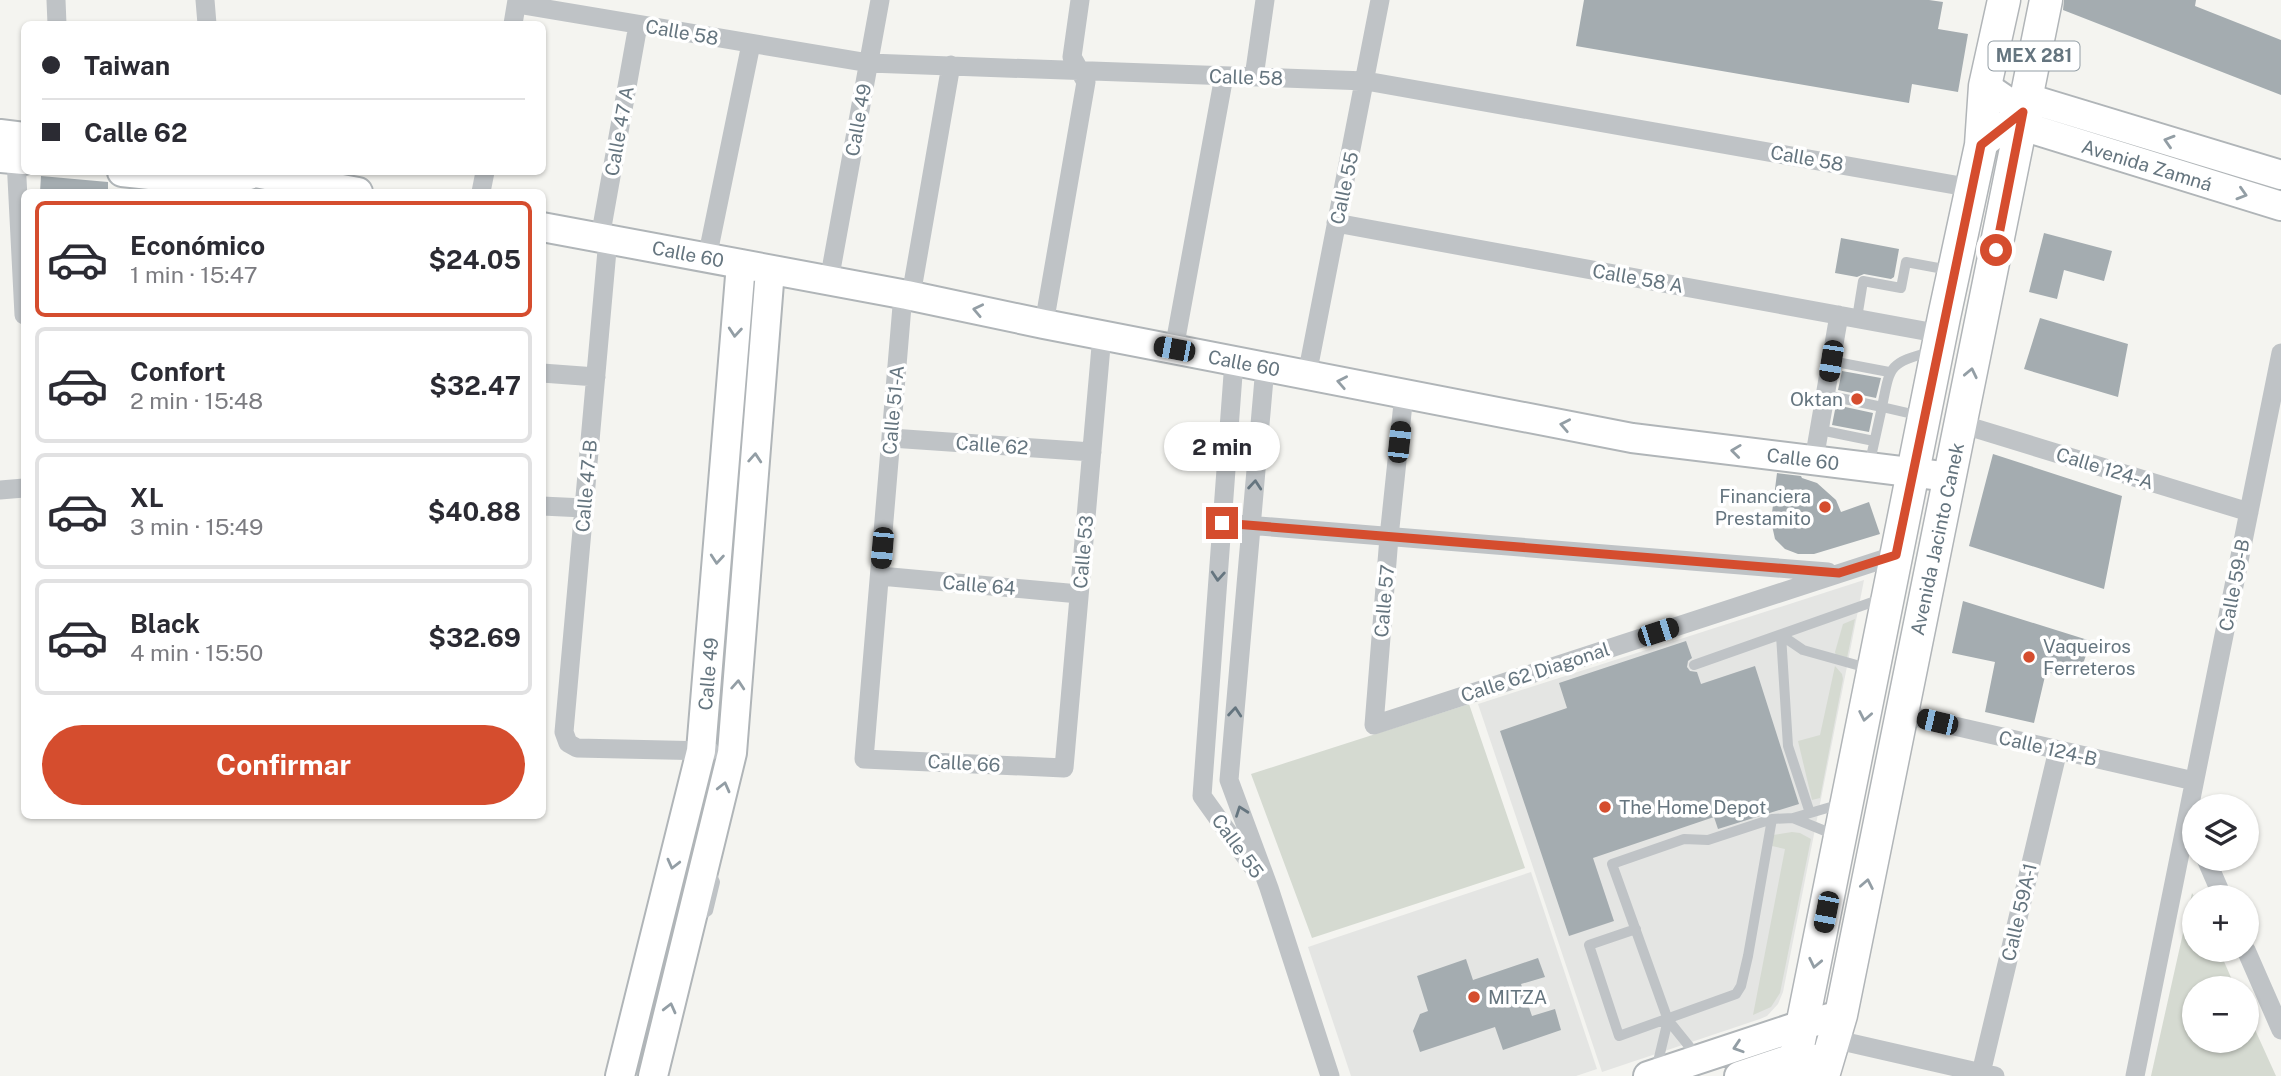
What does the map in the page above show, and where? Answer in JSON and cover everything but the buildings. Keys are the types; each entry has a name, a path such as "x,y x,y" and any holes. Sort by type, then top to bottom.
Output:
{"main road":[{"name":"Avenida Jacinto Canek","path":"1794,1066 1981,145 1985,86 2004,0"},
{"name":"Avenida Jacinto Canek","path":"1831,1048 1902,714 2046,0"}],"street":[{"path":"55,0 57,21"},
{"path":"205,0 207,21"},
{"name":"Calle 49","path":"829,281 880,0"},
{"path":"1044,324 1086,82 1072,57 1080,0"},
{"path":"1254,77 1265,0"},
{"name":"Calle 55","path":"1307,375 1381,0"},
{"path":"514,21 517,2"},
{"name":"Calle 58","path":"517,2 869,62 1366,81 1972,188"},
{"name":"Calle 47 A","path":"604,239 638,24"},
{"path":"707,258 751,44"},
{"name":"Calle 51-A","path":"864,759 902,306 913,284 951,65"},
{"path":"1174,349 1224,76"},
{"name":"Avenida Zamná","path":"1985,86 2023,112 2032,130 2281,206"},
{"name":"Avenida Zamná","path":"1981,145 2037,101 2281,174"},
{"path":"0,134 16,154 21,255"},
{"path":"134,175 173,185 223,177"},
{"path":"269,175 342,189"},
{"name":"Calle 58 A","path":"1336,223 1848,316 1939,342"},
{"name":"Calle 60","path":"546,228 907,295 1632,438 1814,460 1871,454 1914,472 1950,477"},
{"name":"Calle 47-B","path":"604,239 596,377 564,732 568,743 577,748 701,751"},
{"name":"Calle 49","path":"622,1070 701,751 741,264"},
{"name":"Calle 49","path":"653,1075 732,753 769,270"},
{"path":"1814,460 1831,361 1848,316"},
{"name":"Calle 53","path":"1064,768 1102,335"},
{"name":"Calle 59-B","path":"2193,794 2281,353"},
{"name":"Calle 55","path":"1234,361 1202,796 1269,888"},
{"name":"Calle 55","path":"1265,367 1229,780 1269,888"},
{"path":"546,373 596,377"},
{"name":"Calle 57","path":"1374,724 1404,394"},
{"name":"Calle 124-A","path":"1961,424 2249,512"},
{"name":"Calle 62","path":"891,438 1092,452"},
{"path":"0,490 21,488"},
{"path":"722,492 752,495"},
{"path":"546,506 584,508"},
{"path":"1222,523 1839,573"},
{"name":"Calle 62 Diagonal","path":"1374,724 1896,555"},
{"name":"Calle 64","path":"880,576 1079,594"},
{"name":"Calle 124-B","path":"1902,714 2194,781"},
{"name":"Calle 59A-1","path":"1988,1075 2058,750"},
{"path":"701,751 732,753"},
{"name":"Calle 66","path":"864,759 1064,768"},
{"name":"Calle 59-B","path":"2135,1076 2182,865"},
{"path":"1269,888 1331,1076"},
{"path":"2251,962 2281,1030"},
{"path":"1652,1075 1802,1025 1831,1048 1988,1075"},
{"path":"1739,1076 1794,1066 1831,1048"},
{"path":"622,1070 653,1075"}],"lane":[{"path":"1848,316 1863,281 1901,288 1906,262 1955,272"},
{"path":"1819,430 1871,454 1889,372 1900,362 1939,342"},
{"path":"1831,361 1889,372"},
{"path":"1826,394 1924,416"},
{"path":"1694,665 1888,597"},
{"path":"1781,635 1803,650 1874,670"},
{"path":"1781,635 1788,746 1810,813"},
{"path":"1700,1059 1668,1020 1612,863 1684,839 1708,840 1772,819 1793,818 1848,803"},
{"path":"1793,818 1841,838"},
{"path":"1636,929 1589,945 1619,1036 1736,994 1741,986 1772,819"},
{"path":"1652,1075 1668,1020"}],"shaded area":[{"name":"The Home Depot","path":"1864,580 1783,992 1778,1004 1767,1016 1760,1019 1602,1072 1478,704"},
{"path":"1855,619 1847,658 1836,656 1843,624"},
{"path":"1835,666 1843,679 1820,798 1812,800 1798,741 1820,735"},
{"path":"1469,704 1525,868 1312,938 1251,774"},
{"path":"1792,832 1811,839 1780,993 1771,1007 1753,1015 1785,849 1772,846 1773,835"},
{"name":"MITZA","path":"1531,872 1597,1069 1576,1076 1351,1076 1308,947"},
{"path":"2182,938 2182,962 2224,962 2230,976 2182,976 2182,1053 2259,1053 2259,1038 2276,1076 2151,1076"}],"place":[{"name":"Oktan","path":"1857,399"},
{"name":"Financiera Prestamito","path":"1825,507"},
{"name":"Vaqueiros Ferreteros","path":"2029,657"},
{"name":"The Home Depot","path":"1605,807"},
{"name":"MITZA","path":"1474,997"}],"route":[{"path":"1222,523 1839,573 1896,555 1981,145 2023,112 1996,250"}]}
